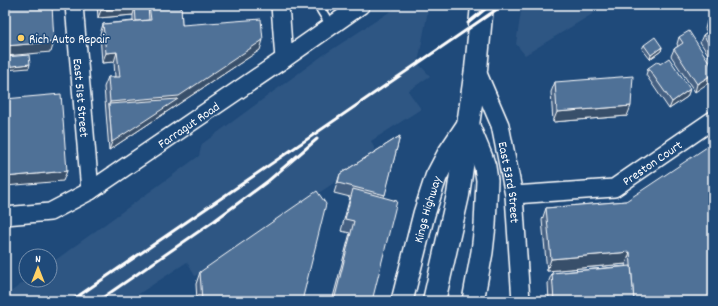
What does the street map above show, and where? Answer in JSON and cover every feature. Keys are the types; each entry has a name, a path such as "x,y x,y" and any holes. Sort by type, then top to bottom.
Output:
{"main road":[{"name":"Kings Highway","path":"434,301 458,195 476,70 482,5"}],"street":[{"name":"East 51st Street","path":"74,5 90,191"},
{"path":"280,5 284,59"},
{"name":"Farragut Road","path":"5,216 50,212 90,191 361,5"},
{"name":"East 53rd Street","path":"476,70 500,125 514,195 521,301"},
{"name":"Preston Court","path":"514,195 614,188 713,120"},
{"path":"468,124 482,158 487,180 482,252 473,301"},
{"name":"Kings Highway","path":"402,301 424,214 436,177 448,154 468,124"}],"lane":[{"path":"318,5 331,26"}],"shaded area":[{"path":"400,5 429,5 418,63 430,76 408,91 421,109 371,141 377,154 195,276 187,262 128,301 5,301 5,296 18,287 18,288 58,288 58,258 199,156 202,144 322,56"},
{"path":"522,5 607,5 525,55 516,44"}],"building":[{"path":"5,5 52,5 54,42 5,46"},
{"path":"101,5 148,5 149,20 136,21 135,7 101,10"},
{"path":"149,5 181,5 182,25 261,19 263,40 179,96 110,102 108,77 120,77 117,52 106,53 103,24 151,20"},
{"path":"713,18 713,50 703,35 712,29 707,21"},
{"path":"689,31 713,68 713,74 697,84 674,49 683,43 679,37"},
{"path":"655,37 662,47 651,55 644,45"},
{"path":"29,55 30,64 5,67 5,57"},
{"path":"669,58 690,89 672,102 648,68 658,61 660,64"},
{"path":"633,76 631,106 557,112 555,82"},
{"path":"61,94 67,171 5,177 5,99"},
{"path":"178,99 112,142 109,104"},
{"path":"400,136 385,195 338,183 340,174"},
{"path":"713,143 713,301 634,301 630,252 551,259 546,208 626,201"},
{"path":"353,189 397,201 372,301 334,301 354,221 345,219"},
{"path":"317,191 326,204 302,301 202,301 200,272"},
{"path":"631,266 634,301 554,301 552,273"}],"railway":[{"path":"468,23 490,5"},
{"path":"71,301 503,5"},
{"path":"98,301 214,221 268,181 317,139"}],"place":[{"name":"Rich Auto Repair","path":"21,38"}]}
